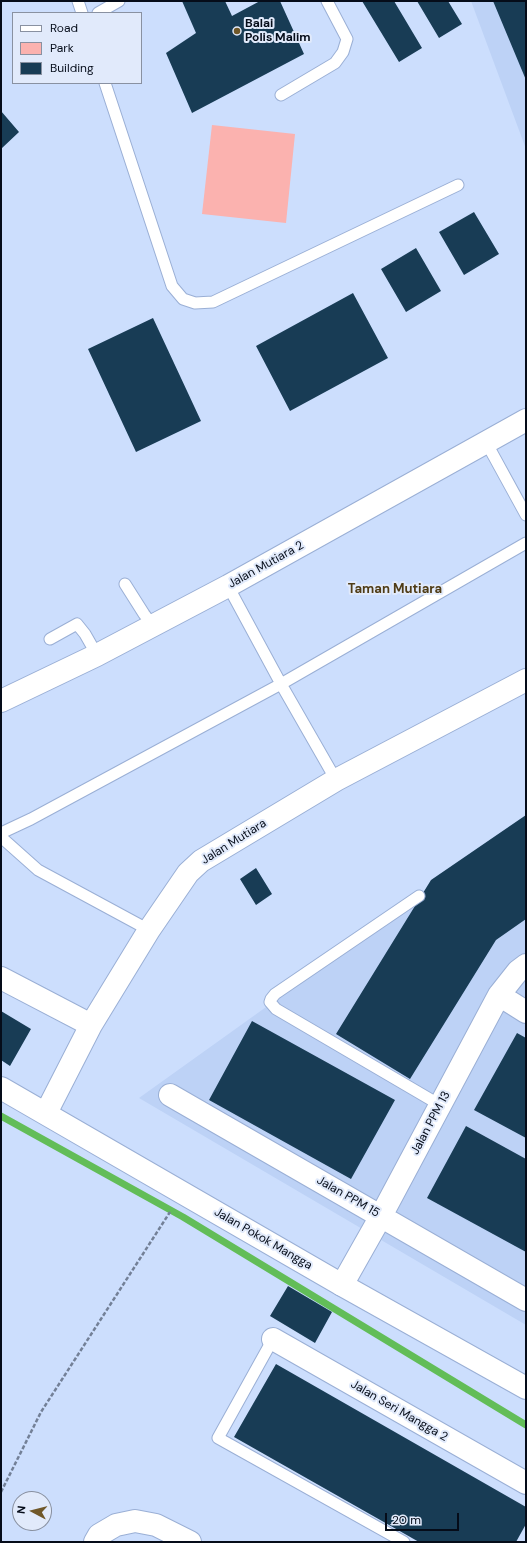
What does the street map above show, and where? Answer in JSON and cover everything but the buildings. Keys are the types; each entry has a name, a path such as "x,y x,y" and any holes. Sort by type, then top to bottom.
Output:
{"street":[{"name":"Jalan Mutiara 2","path":"1,701 154,626 526,420"},
{"name":"Jalan Mutiara","path":"46,1113 91,1025 149,930 188,874 201,861 336,780 526,680"},
{"name":"Jalan PPM 13","path":"342,1285 381,1216 499,995 518,971 526,965"},
{"path":"1,978 91,1025"},
{"path":"499,995 526,1012"},
{"name":"Jalan Pokok Mangga","path":"1,1088 342,1285 526,1388"},
{"name":"Jalan PPM 15","path":"170,1094 526,1300"},
{"name":"Jalan Seri Mangga 2","path":"272,1339 526,1483"},
{"path":"95,1542 99,1535 116,1525 135,1521 156,1525 190,1542"}],"lane":[{"path":"78,1 82,12"},
{"path":"100,12 119,1"},
{"path":"281,95 335,63 343,52 347,38 327,1"},
{"path":"105,84 172,286 183,299 195,303 213,302 458,185"},
{"path":"486,442 526,514"},
{"path":"1,833 30,819 281,684 526,543"},
{"path":"125,584 144,614 154,626"},
{"path":"228,586 281,684 336,780"},
{"path":"50,640 77,624 85,634 97,655"},
{"path":"1,837 38,870 149,930"},
{"path":"419,896 275,994 270,1002 276,1009 440,1105"},
{"path":"272,1339 218,1438 404,1542"}],"path":[{"path":"1,1492 41,1412 165,1219"}],"shaded area":[{"path":"471,1 526,1 526,149"},
{"path":"526,821 526,1325 139,1098"}],"green space":[{"path":"212,125 295,134 286,223 202,214"}],"waterway":[{"path":"1,1116 183,1217 526,1425"}],"place":[{"name":"Balai Polis Malim","path":"237,31"}],"district":[{"name":"Taman Mutiara","path":"395,590"}]}
